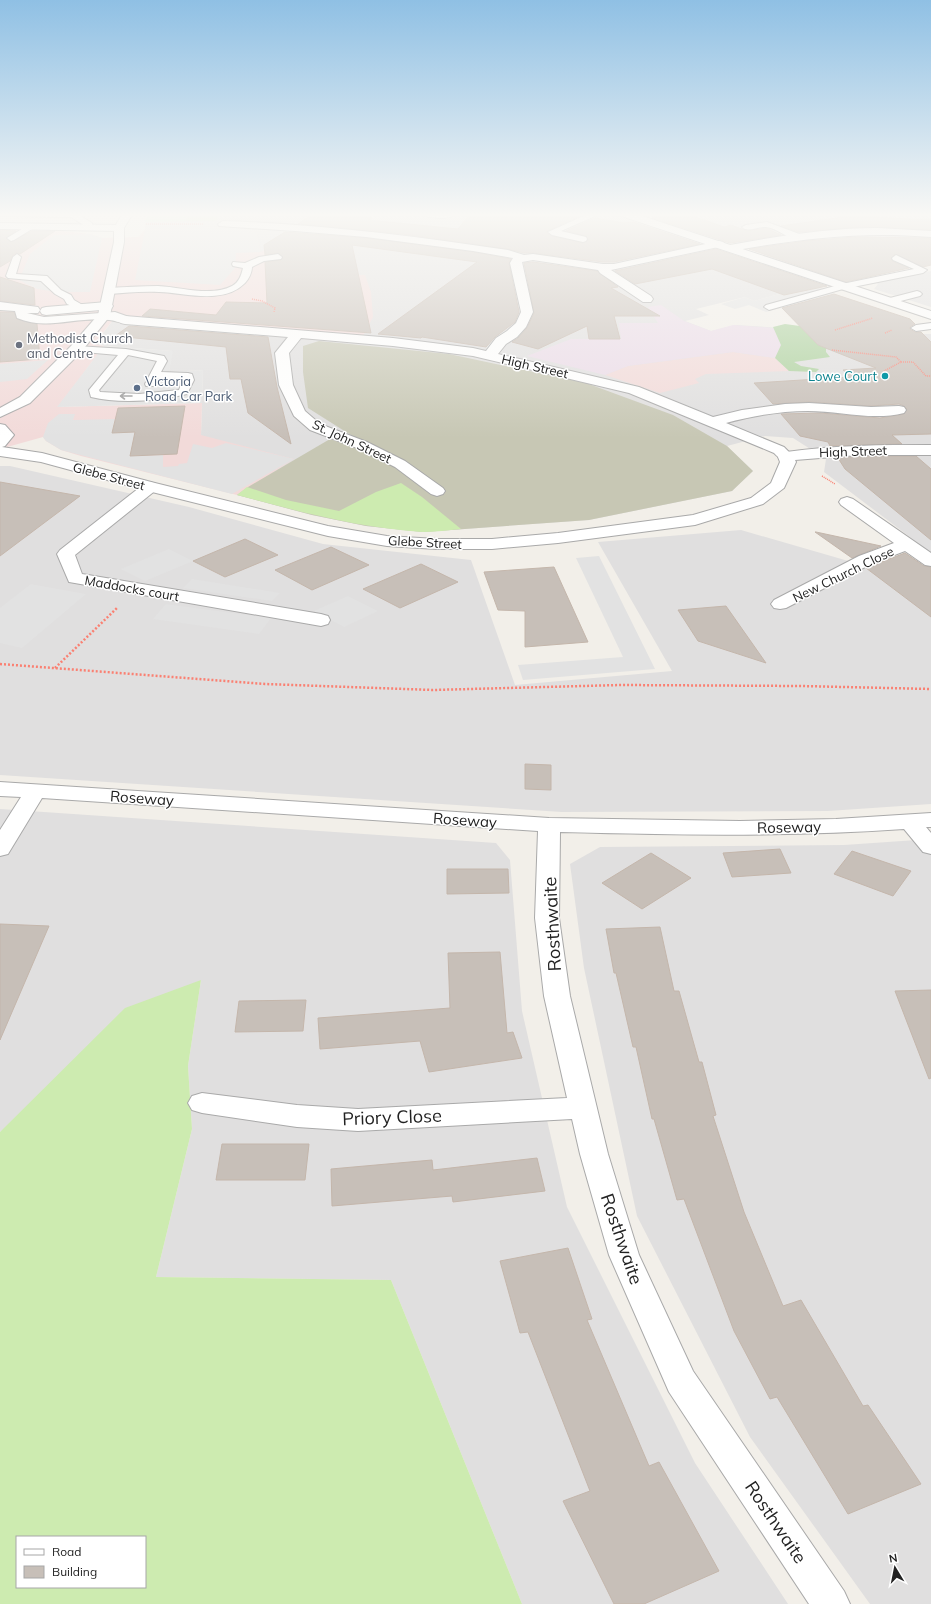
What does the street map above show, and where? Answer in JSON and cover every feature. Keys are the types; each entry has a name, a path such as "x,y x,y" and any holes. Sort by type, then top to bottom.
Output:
{"street":[{"path":"0,413 21,403 76,349 105,311 110,288"},
{"path":"490,355 501,341 512,334 522,324 527,312 522,288"},
{"path":"630,288 647,299"},
{"path":"847,288 931,315"},
{"path":"0,306 46,311 81,307 105,311"},
{"path":"21,309 21,315 27,319 71,319 105,311"},
{"name":"High Street","path":"105,311 116,318 125,320 393,342 490,355 634,390 779,450 786,457 822,451 862,449 931,450"},
{"name":"St. John Street","path":"297,335 282,353 286,385 299,413 315,427 362,445 400,464 437,491"},
{"path":"0,439 15,416 21,403"},
{"path":"712,422 742,414 785,408 809,407 871,411 899,410"},
{"name":"Glebe Street","path":"0,439 42,458 150,487 328,531 387,541 437,544 492,544 558,538 696,520 756,501 778,485 788,462 786,457"},
{"name":"Maddocks court","path":"150,487 66,554 75,578 321,620"},
{"path":"847,502 931,561"},
{"name":"New Church Close","path":"780,604 865,560 907,544"},
{"name":"Roseway","path":"0,789 549,825 635,828 821,826 920,821"},
{"path":"0,850 35,791"},
{"path":"920,821 931,847"},
{"name":"Rosthwaite","path":"549,825 547,918 557,996 594,1154 624,1255 681,1381 831,1604"},
{"name":"Priory Close","path":"202,1103 297,1116 358,1120 584,1108"}],"lane":[{"path":"54,288 58,292 68,297 70,302 81,307"},
{"path":"109,291 160,290 211,293 233,288"},
{"path":"768,307 835,288"},
{"path":"889,302 917,294"},
{"path":"916,328 931,326"},
{"path":"76,349 126,352 160,358 162,361 144,396"},
{"path":"126,352 94,390 95,395 175,395 183,392 190,380 188,376 182,375 154,375"}],"path":[{"path":"225,291 262,301 275,308 272,320 258,332"},
{"path":"835,330 878,317"},
{"path":"885,333 892,330"},
{"path":"832,350 896,357 901,362"},
{"path":"884,371 901,362 913,362 926,376 931,376"},
{"path":"786,457 819,474 852,496 847,502"},
{"path":"54,668 137,589"},
{"path":"0,664 265,684 433,690 620,685 801,686 931,689"}],"shaded area":[{"path":"0,288 370,288 373,317 362,338 113,320 94,344 104,346 58,407 202,403 201,435 294,459 237,495 81,456 61,450 46,441 43,437 0,449"},
{"path":"35,288 91,288 90,292 58,292"},
{"path":"266,288 802,288 754,301 745,297 696,309 709,315 685,321 711,331 736,325 879,334 931,334 931,553 824,472 826,459 793,438 765,436 727,446 753,471 732,491 589,520 423,532 366,526 312,515 237,495 248,487 201,435 203,370 169,372 172,351 94,345 113,320"},
{"path":"802,288 821,288 835,293 766,312 749,305 735,309 721,304 745,297 754,301"},
{"path":"931,288 931,307 874,289"},
{"path":"661,305 684,321 711,331 733,325 774,328 781,346 775,358 733,352 628,366 605,375 527,356 571,339 621,339 619,323 658,323 648,307"},
{"path":"319,341 449,354 586,383 673,415 727,446 753,471 732,491 589,520 423,532 366,526 312,515 237,495 330,439 380,456 429,493 442,490 308,408 303,372 303,346"},
{"name":"Victoria Road Car Park","path":"104,346 173,351 169,372 203,370 202,403 57,407"},
{"path":"733,352 775,358 789,371 706,374 695,379 699,383 660,393 605,375 628,366"},
{"path":"48,360 27,379 0,382 0,364"},
{"path":"59,414 75,414 73,420 115,419 112,433 135,432 130,456 163,455 163,467 178,466 179,464 187,463 193,444 212,448 226,443 294,459 232,494 61,450 46,441 43,437 48,423"},
{"path":"0,466 10,466 189,507 323,544 471,560 515,685 672,671 598,542 741,530 869,567 898,559 931,582 931,804 828,811 562,812 0,775"},
{"path":"169,549 193,561 145,581 121,569"},
{"path":"599,556 655,669 523,680 518,665 623,657 576,558"},
{"path":"192,579 280,593 272,601 183,588"},
{"path":"31,584 86,594 22,648 0,643 0,608"},
{"path":"348,596 378,611 344,627 314,611"},
{"path":"166,604 271,618 259,634 153,619"},
{"path":"0,809 496,843 510,860 522,1011 567,1207 695,1463 788,1604 522,1604 391,1280 156,1277 192,1129 188,1066 201,980 0,1132"},
{"path":"931,839 931,1604 870,1604 750,1437 637,1216 584,968 570,864 600,847 844,845"}],"green space":[{"path":"785,324 822,329 862,352 826,349 826,352 830,357 794,362 801,366 819,369 816,372 789,371 775,358 781,345 773,327"},
{"path":"401,483 422,497 461,529 422,532 375,527 305,513 237,495 247,487 286,500 339,511 376,492"},
{"path":"201,980 188,1066 192,1129 156,1277 391,1280 522,1604 0,1604 0,1132 125,1008"}],"building":[{"path":"0,288 34,288 35,305 0,301"},
{"path":"266,288 361,288 371,333 142,316 150,309 216,315 226,302 267,303"},
{"path":"441,288 514,288 519,312 515,322 495,337 486,347 422,337 378,334"},
{"path":"529,288 612,288 660,316 614,316 620,339 589,339 587,326 538,349 512,342 527,328 534,313"},
{"path":"764,288 818,288 784,295"},
{"path":"834,294 910,319 915,324 910,327 910,329 915,332 921,332 931,342 931,434 892,435 902,444 830,446 828,442 800,436 781,414 820,413 880,418 904,414 907,409 899,404 871,406 809,402 773,404 754,383 850,377 843,370 876,368 818,345 782,308"},
{"name":"Methodist Church and Centre","path":"0,312 14,312 17,319 37,324 40,359 0,362"},
{"path":"129,326 268,337 277,387 291,444 248,413 241,379 230,379 226,347 115,336"},
{"path":"185,406 177,454 130,456 135,432 112,433 118,408"},
{"path":"858,456 916,456 931,469 931,540 845,469 838,458"},
{"path":"0,482 80,496 0,556"},
{"path":"816,532 881,546 852,558"},
{"path":"245,539 278,555 225,577 193,561"},
{"path":"331,547 369,565 312,590 275,570"},
{"path":"905,553 924,566 931,567 931,617 866,568"},
{"path":"421,564 458,582 400,608 363,589"},
{"path":"554,567 588,642 525,647 525,611 498,610 484,572"},
{"path":"726,606 766,663 698,641 678,610"},
{"path":"525,764 551,765 551,790 525,789"},
{"path":"780,849 791,873 732,877 723,853"},
{"path":"852,851 911,871 893,896 834,874"},
{"path":"651,853 691,878 642,909 602,883"},
{"path":"447,869 508,869 509,893 447,894"},
{"path":"0,924 49,926 0,1040"},
{"path":"660,927 674,991 679,991 699,1062 702,1062 716,1115 713,1116 744,1212 783,1306 801,1300 863,1406 868,1405 921,1484 848,1514 777,1397 770,1399 734,1331 684,1199 677,1200 654,1119 652,1119 636,1047 633,1047 616,973 614,973 606,929"},
{"path":"500,952 507,1033 513,1032 522,1058 429,1072 420,1041 320,1049 318,1018 450,1008 448,953"},
{"path":"931,990 931,1078 929,1079 895,991"},
{"path":"306,1000 303,1031 235,1032 239,1001"},
{"path":"222,1144 309,1144 305,1180 216,1180"},
{"path":"537,1158 545,1191 453,1202 452,1196 332,1206 331,1169 432,1160 433,1170"},
{"path":"568,1248 592,1319 587,1320 649,1466 659,1462 719,1571 644,1604 614,1604 563,1501 590,1491 528,1332 520,1333 500,1261"}],"place":[{"name":"Methodist Church and Centre","path":"19,345"},
{"name":"Lowe Court","path":"885,376"},
{"name":"Victoria Road Car Park","path":"137,388"}]}
